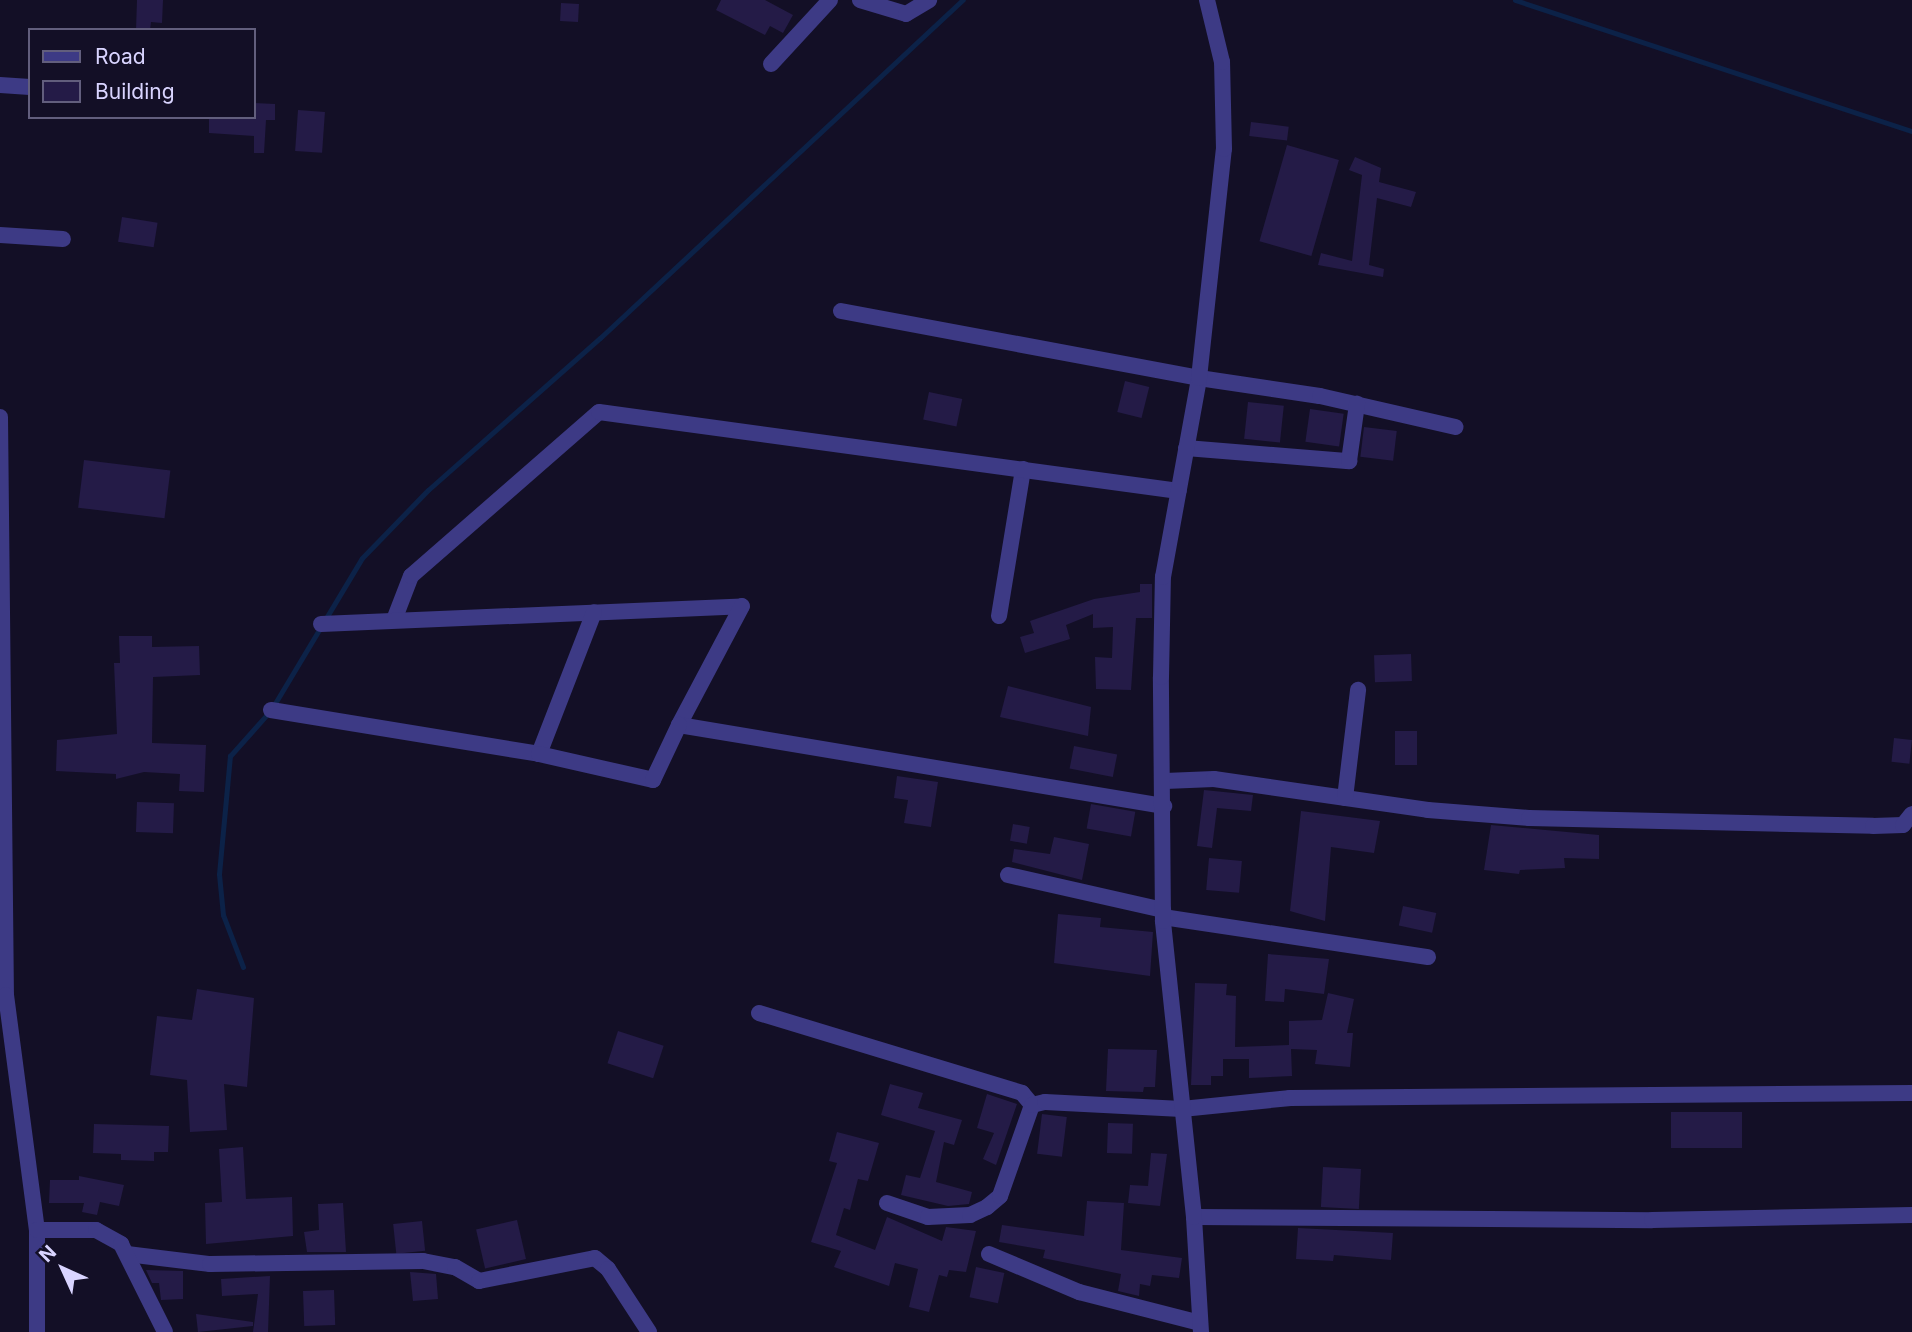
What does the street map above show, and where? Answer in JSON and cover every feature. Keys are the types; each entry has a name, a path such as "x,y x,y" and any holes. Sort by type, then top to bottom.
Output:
{"street":[{"path":"771,64 830,0"},
{"path":"860,0 906,14 929,0"},
{"path":"989,1254 1079,1292 1200,1327 1194,1217 1163,913 1163,577 1199,378 1224,149 1222,62 1207,0"},
{"path":"0,85 28,87"},
{"path":"0,235 63,239"},
{"path":"841,311 1199,378 1357,404 1455,427"},
{"path":"1186,448 1349,461 1357,404"},
{"path":"394,620 411,576 599,412 1179,491"},
{"path":"0,417 6,995 37,1230 37,1332"},
{"path":"999,616 1023,469"},
{"path":"271,710 538,754 653,780 742,606 321,624"},
{"path":"538,754 594,612"},
{"path":"1345,798 1358,690"},
{"path":"679,725 1164,806"},
{"path":"1165,780 1214,779 1345,798 1529,818 1873,826 1903,825 1912,814"},
{"path":"1009,876 1163,913 1428,957"},
{"path":"759,1013 1022,1093 1032,1105 1182,1109 1290,1098 1912,1093"},
{"path":"887,1203 928,1217 970,1215 987,1207 1000,1196 1032,1105"},
{"path":"1194,1217 1652,1220 1912,1215"},
{"path":"37,1230 96,1230 121,1244 165,1332"},
{"path":"127,1254 210,1264 423,1261 454,1267 479,1281 595,1258 608,1269 649,1332"}],"building":[{"path":"137,0 163,0 162,23 151,22 150,28 136,28"},
{"path":"721,0 765,0 793,15 783,33 770,26 765,35 716,10"},
{"path":"561,3 579,4 578,22 560,21"},
{"path":"256,103 275,104 275,120 266,120 264,153 254,153 254,136 209,133 209,119 256,119"},
{"path":"298,110 325,112 322,153 295,151"},
{"path":"1251,122 1289,127 1287,141 1249,136"},
{"path":"1287,145 1339,160 1311,256 1259,241"},
{"path":"1355,157 1381,168 1379,182 1416,192 1411,207 1377,198 1369,265 1384,269 1383,277 1318,265 1321,253 1352,261 1362,175 1349,170"},
{"path":"122,217 158,223 154,247 118,242"},
{"path":"1125,381 1149,387 1142,418 1117,412"},
{"path":"929,392 962,399 956,426 923,419"},
{"path":"1248,402 1284,406 1280,443 1244,439"},
{"path":"1310,409 1344,414 1339,446 1305,442"},
{"path":"1364,427 1397,431 1393,461 1360,457"},
{"path":"84,460 170,471 165,518 78,508"},
{"path":"1140,584 1152,584 1152,618 1136,618 1131,690 1096,689 1095,657 1112,658 1113,627 1093,628 1093,614 1066,625 1070,639 1025,653 1020,637 1034,633 1030,621 1094,599 1140,592"},
{"path":"119,636 152,636 152,647 199,646 200,675 153,677 152,743 206,745 204,792 179,791 180,774 144,772 116,779 116,774 56,771 57,740 117,734 114,663 120,663"},
{"path":"1411,654 1412,681 1375,682 1374,655"},
{"path":"1008,686 1091,707 1088,736 1000,717"},
{"path":"1395,731 1417,731 1417,765 1395,765"},
{"path":"1894,738 1912,740 1909,764 1891,762"},
{"path":"1074,746 1117,754 1113,777 1070,769"},
{"path":"897,776 938,782 931,827 904,823 908,800 894,798"},
{"path":"1204,790 1253,795 1251,811 1217,808 1212,848 1197,846"},
{"path":"137,802 174,803 173,833 136,832"},
{"path":"1091,804 1135,812 1131,836 1087,829"},
{"path":"1301,811 1380,821 1374,853 1331,847 1325,921 1290,911"},
{"path":"1013,824 1030,827 1027,844 1010,841"},
{"path":"1491,825 1599,835 1599,859 1564,858 1565,868 1520,870 1519,874 1484,870"},
{"path":"1054,837 1089,844 1082,880 1012,862 1014,849 1050,854"},
{"path":"1209,858 1242,861 1239,893 1206,890"},
{"path":"1403,906 1436,913 1432,933 1399,926"},
{"path":"1058,914 1101,918 1100,927 1153,932 1150,976 1054,963"},
{"path":"1268,954 1329,959 1324,994 1285,989 1284,1002 1265,1001"},
{"path":"1195,983 1227,984 1226,995 1236,996 1235,1047 1289,1045 1289,1021 1322,1020 1328,993 1354,999 1347,1033 1353,1033 1350,1067 1315,1064 1317,1050 1291,1049 1292,1076 1249,1078 1249,1059 1223,1059 1223,1076 1211,1076 1211,1085 1191,1085"},
{"path":"197,989 254,998 247,1087 224,1084 227,1130 190,1132 187,1080 150,1075 157,1016 192,1020"},
{"path":"618,1031 664,1046 653,1078 607,1063"},
{"path":"1108,1049 1157,1050 1155,1087 1144,1087 1143,1092 1106,1091"},
{"path":"890,1084 923,1093 918,1108 962,1120 954,1145 944,1142 936,1182 972,1192 969,1204 948,1206 901,1195 906,1175 920,1178 935,1131 881,1115"},
{"path":"987,1094 1017,1104 996,1165 983,1159 994,1133 977,1128"},
{"path":"1671,1112 1742,1112 1742,1148 1671,1148"},
{"path":"1042,1114 1067,1117 1062,1157 1037,1154"},
{"path":"1108,1123 1133,1124 1132,1154 1107,1153"},
{"path":"94,1124 169,1126 168,1152 154,1152 154,1161 121,1160 121,1154 93,1153"},
{"path":"837,1132 879,1143 868,1181 858,1179 850,1210 844,1208 836,1235 875,1250 887,1217 942,1241 946,1227 976,1231 966,1272 949,1270 947,1277 939,1275 929,1312 909,1307 918,1269 895,1263 889,1286 834,1267 841,1251 811,1242 837,1163 829,1161"},
{"path":"243,1147 246,1199 292,1197 293,1236 206,1244 205,1203 222,1202 219,1149"},
{"path":"1151,1153 1167,1154 1160,1206 1128,1203 1130,1185 1148,1186"},
{"path":"1323,1167 1361,1169 1359,1209 1321,1207"},
{"path":"79,1176 124,1185 119,1206 100,1202 97,1215 82,1212 84,1203 49,1203 50,1180 79,1180"},
{"path":"1087,1201 1124,1203 1121,1250 1182,1258 1179,1278 1152,1275 1150,1286 1140,1284 1139,1296 1118,1291 1121,1274 1043,1258 1045,1250 999,1242 1002,1225 1084,1236"},
{"path":"343,1203 346,1252 307,1252 304,1232 319,1230 318,1204"},
{"path":"517,1220 526,1259 485,1268 476,1229"},
{"path":"422,1221 425,1251 396,1254 393,1224"},
{"path":"1298,1228 1393,1233 1391,1260 1334,1255 1333,1261 1296,1259"},
{"path":"976,1267 1004,1273 998,1303 970,1297"},
{"path":"146,1270 183,1271 183,1299 161,1300 159,1283 152,1283"},
{"path":"410,1272 436,1274 438,1299 413,1301"},
{"path":"270,1276 268,1332 253,1332 258,1294 222,1296 221,1279"},
{"path":"334,1290 335,1325 304,1326 303,1291"},
{"path":"196,1314 253,1322 253,1326 198,1332"}],"waterway":[{"path":"243,967 223,915 219,874 230,756 271,710 362,558 428,490 600,338 963,0"},
{"path":"1515,0 1912,131"}]}
